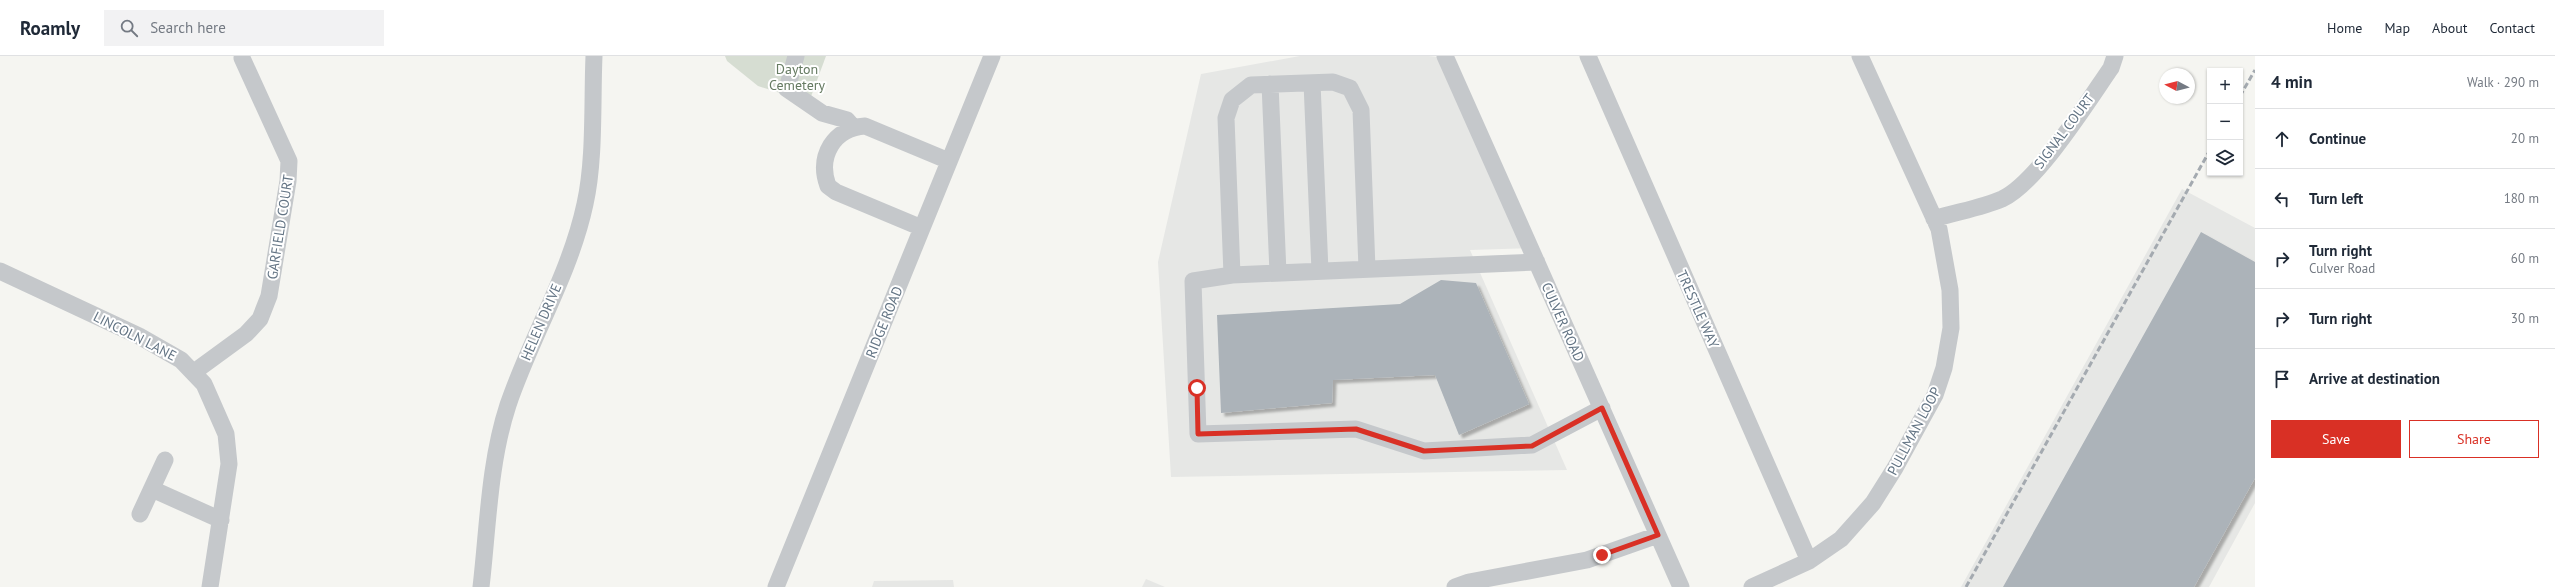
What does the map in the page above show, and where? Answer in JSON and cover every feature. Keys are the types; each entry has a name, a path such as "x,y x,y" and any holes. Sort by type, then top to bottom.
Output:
{"street":[{"name":"HELEN DRIVE","path":"481,587 496,453 508,407 573,246 585,204 589,174 594,56"},
{"path":"796,56 787,89 822,113 847,120 853,127"},
{"name":"RIDGE ROAD","path":"776,587 992,56"},
{"name":"CULVER ROAD","path":"1445,56 1681,587"},
{"name":"TRESTLE WAY","path":"1588,56 1809,561"},
{"name":"PULLMAN LOOP","path":"1752,587 1809,561 1841,539 1873,503 1895,468 1935,395 1944,368 1951,328 1950,290 1939,229 1860,56"},
{"name":"SIGNAL COURT","path":"1934,219 2003,199 2026,181 2057,146 2111,68 2115,56"},
{"name":"GARFIELD COURT","path":"194,372 246,334 260,319 269,296 288,181 289,161 242,58"},
{"path":"1232,275 1226,118 1232,100 1237,96 1252,85 1270,84 1333,82 1350,88 1361,110 1367,269"},
{"path":"1312,83 1320,271"},
{"path":"1270,84 1278,273"},
{"path":"922,228 836,192 828,186 825,167 831,144 838,135 853,127 865,126 882,131 949,161"},
{"path":"1536,262 1232,275 1193,281 1198,434 1356,429 1424,451 1532,446 1602,408"},
{"name":"LINCOLN LANE","path":"0,271 139,336 181,360 204,384 226,434 229,464 210,587"},
{"path":"140,514 165,460"},
{"path":"152,489 221,520"},
{"path":"1455,587 1469,582 1587,560 1658,535"}],"shaded area":[{"path":"1300,56 1429,56 1447,58 1531,248 1470,250 1567,470 1171,477 1158,262 1201,74"},
{"path":"2182,189 2255,228 2255,503 2209,587 1961,587"},
{"path":"1146,579 1165,587 1142,587"},
{"path":"953,580 954,587 872,587 874,581"}],"green space":[{"name":"Dayton Cemetery","path":"725,56 826,56 809,102 758,86 727,61"}],"building":[{"path":"2201,232 2255,262 2255,478 2194,587 2003,587"},
{"path":"1441,280 1476,283 1529,404 1459,435 1435,375 1333,380 1332,403 1221,413 1217,315 1400,304"}],"railway":[{"path":"2243,91 2255,70"},
{"path":"1966,587 2207,155"}],"route":[{"path":"1197,388 1198,434 1356,429 1424,451 1532,446 1602,408 1658,535 1602,555"}]}
